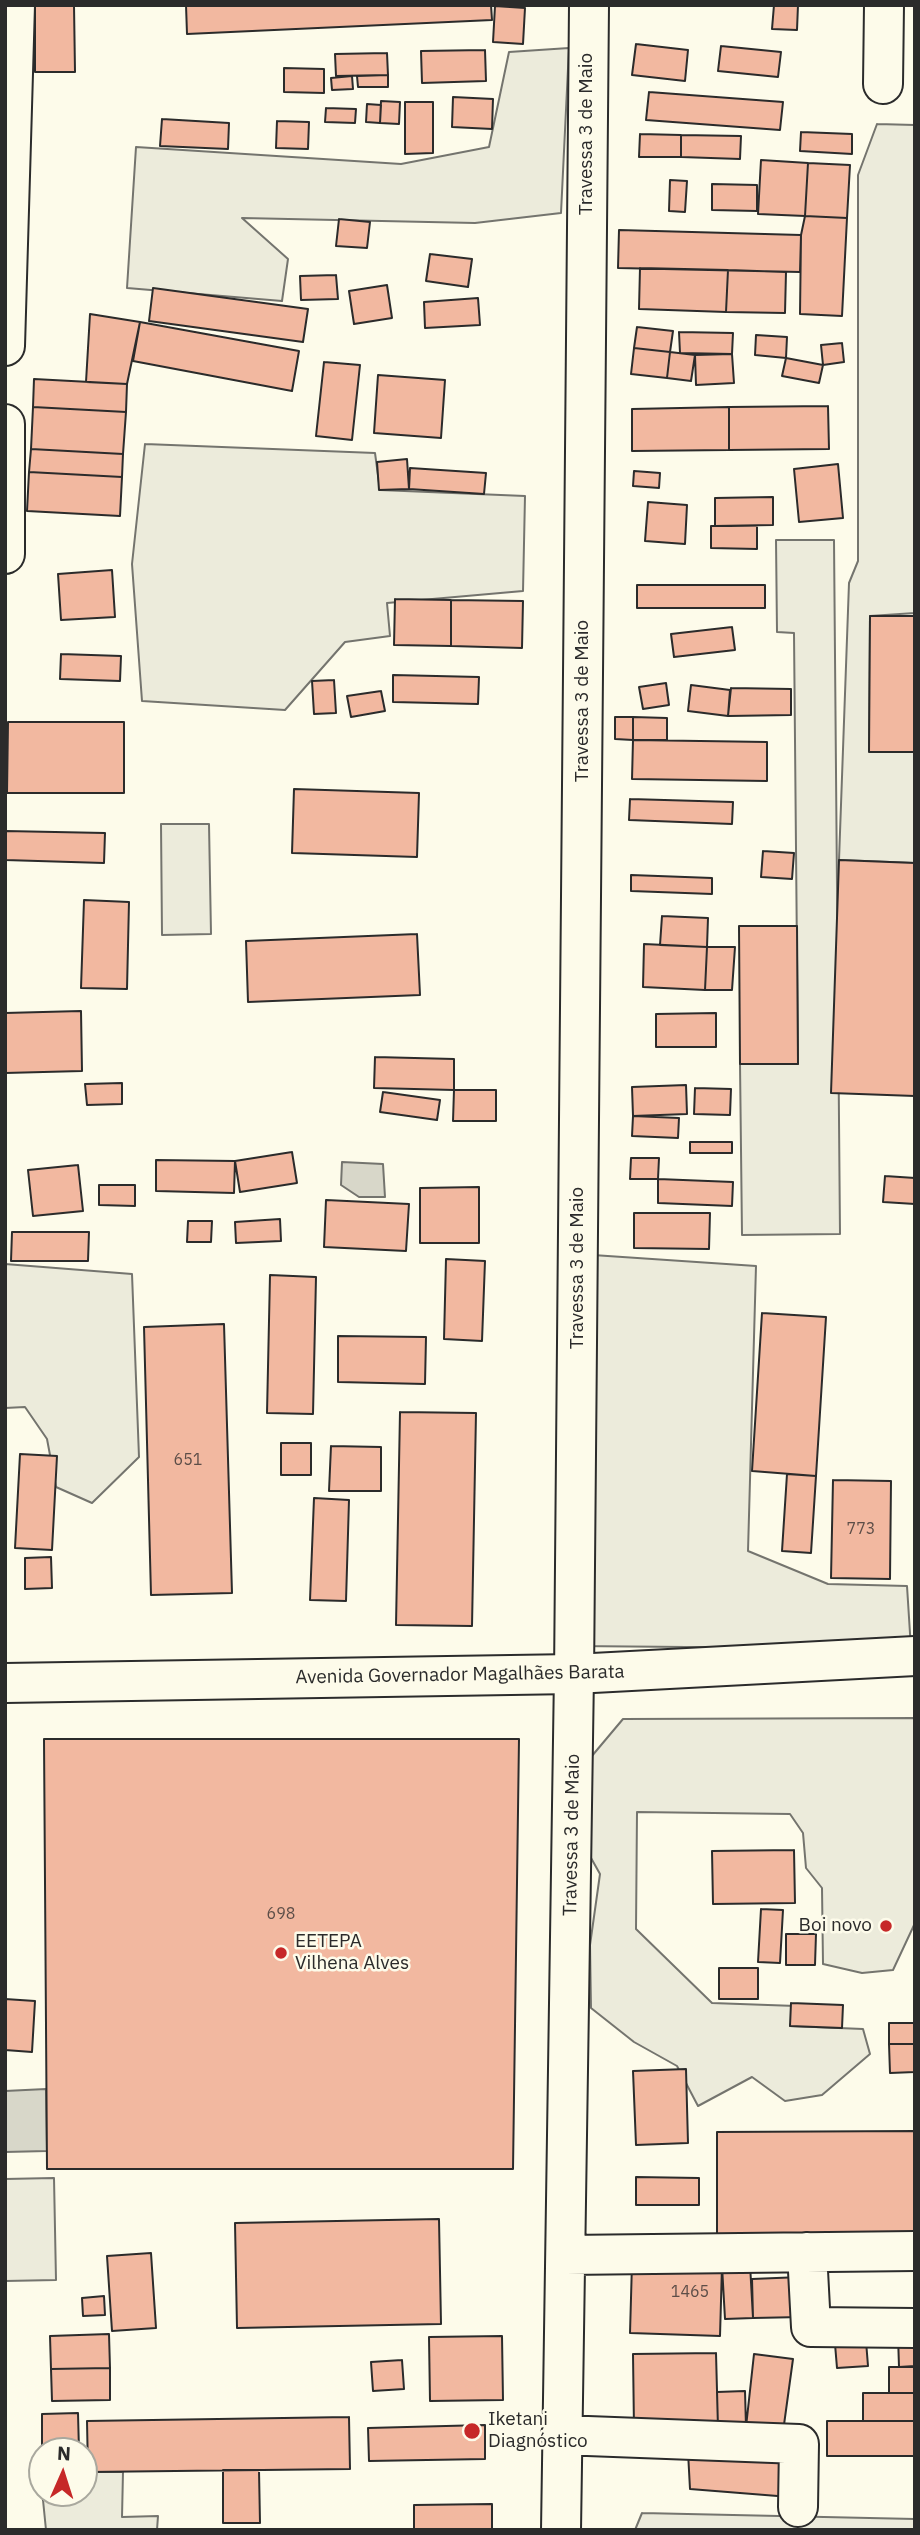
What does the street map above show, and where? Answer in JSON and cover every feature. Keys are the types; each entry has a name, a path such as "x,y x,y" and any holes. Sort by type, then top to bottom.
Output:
{"street":[{"path":"5,346 15,5"},
{"name":"Travessa 3 de Maio","path":"561,2530 574,1674 589,5"},
{"path":"883,84 884,5"},
{"path":"5,424 5,554"},
{"name":"Avenida Governador Magalhães Barata","path":"5,1683 574,1674 915,1656"},
{"path":"566,2255 915,2251"},
{"path":"807,2252 811,2328 915,2328"},
{"path":"561,2435 799,2444 798,2507"}],"shaded area":[{"path":"569,48 561,213 475,223 242,218 288,259 282,301 127,288 136,147 401,164 489,147 509,52"},
{"path":"877,124 915,125 915,613 870,616 869,751 915,752 915,863 839,860 849,583 858,561 858,175"},
{"path":"145,444 375,453 380,490 525,496 523,591 387,603 390,636 345,642 285,710 142,701 132,564"},
{"path":"776,540 834,540 840,1234 742,1235 740,1064 798,1064 794,633 777,632"},
{"path":"161,824 209,824 211,934 162,935"},
{"path":"342,1162 383,1164 385,1197 359,1197 341,1185"},
{"path":"578,1254 756,1266 748,1551 828,1584 907,1586 911,1649 574,1646"},
{"path":"5,1264 132,1274 139,1457 92,1503 56,1487 47,1439 25,1407 5,1408"},
{"path":"915,1718 915,1923 893,1970 862,1973 823,1964 822,1888 806,1868 803,1833 790,1814 637,1812 636,1929 712,2003 796,2006 790,2026 863,2029 870,2054 822,2095 785,2101 752,2077 698,2106 677,2066 634,2042 591,2008 590,1945 600,1874 586,1849 586,1763 623,1719"},
{"path":"46,2089 47,2151 5,2152 5,2091"},
{"path":"54,2178 56,2280 5,2281 5,2179"},
{"path":"98,2472 123,2472 122,2517 158,2516 157,2530 46,2530 44,2507 98,2507"},
{"path":"642,2513 915,2519 915,2530 635,2530"}],"building":[{"path":"35,5 74,5 75,72 35,72"},
{"path":"186,5 491,5 492,20 187,34"},
{"path":"774,5 798,5 797,30 772,29"},
{"path":"495,6 525,8 523,44 493,42"},
{"path":"636,44 688,50 685,81 632,75"},
{"path":"721,46 781,52 778,77 718,71"},
{"path":"485,50 486,81 422,83 421,51"},
{"path":"387,53 388,75 336,76 335,54"},
{"path":"284,68 324,69 324,93 284,92"},
{"path":"388,75 388,87 358,87 357,76"},
{"path":"352,76 353,89 332,90 331,78"},
{"path":"649,92 783,102 780,130 646,120"},
{"path":"453,97 493,99 492,129 452,127"},
{"path":"381,101 400,102 399,124 380,123"},
{"path":"405,102 433,102 433,153 405,154"},
{"path":"367,104 381,105 380,123 366,122"},
{"path":"326,108 356,109 355,123 325,122"},
{"path":"162,119 229,123 228,149 160,146"},
{"path":"277,121 309,122 308,149 276,148"},
{"path":"801,132 852,134 852,154 800,151"},
{"path":"640,134 681,135 681,157 639,157"},
{"path":"681,135 741,136 740,159 681,157"},
{"path":"761,160 808,163 805,216 758,214"},
{"path":"808,163 850,165 847,218 805,216"},
{"path":"670,180 687,181 685,212 669,211"},
{"path":"712,184 757,185 757,211 712,210"},
{"path":"805,216 847,218 842,316 800,314 801,235"},
{"path":"339,219 370,222 367,248 336,246"},
{"path":"619,230 801,235 800,272 618,268"},
{"path":"430,254 472,259 468,287 426,281"},
{"path":"640,268 728,270 726,312 639,309"},
{"path":"728,270 786,272 785,313 726,312"},
{"path":"336,275 338,299 301,300 300,276"},
{"path":"387,285 392,318 354,324 349,291"},
{"path":"153,288 308,309 303,342 149,321"},
{"path":"478,298 480,325 425,328 424,302"},
{"path":"90,314 140,322 127,384 86,382"},
{"path":"140,322 299,351 292,391 133,361"},
{"path":"637,327 673,331 670,352 634,348"},
{"path":"679,332 733,333 732,354 680,353"},
{"path":"756,335 787,337 786,358 755,355"},
{"path":"842,343 844,362 823,365 821,345"},
{"path":"634,348 670,352 667,378 631,374"},
{"path":"670,352 695,355 691,381 667,378"},
{"path":"732,354 734,383 696,385 695,355"},
{"path":"786,358 823,365 819,383 782,376"},
{"path":"324,362 360,365 352,440 316,436"},
{"path":"378,375 445,380 441,438 374,433"},
{"path":"34,379 127,384 126,412 33,407"},
{"path":"828,406 829,449 729,450 729,407"},
{"path":"33,407 126,412 123,454 31,449"},
{"path":"729,407 729,450 632,451 632,409"},
{"path":"31,449 123,454 122,477 29,472"},
{"path":"407,459 409,489 379,490 377,462"},
{"path":"838,464 843,518 799,522 794,469"},
{"path":"410,468 486,473 484,494 409,489"},
{"path":"634,471 660,473 659,488 633,486"},
{"path":"29,472 122,477 120,516 27,511"},
{"path":"773,497 773,525 715,526 715,498"},
{"path":"648,502 687,505 685,544 645,541"},
{"path":"711,526 757,526 757,549 711,548"},
{"path":"112,570 115,617 61,620 58,574"},
{"path":"637,585 765,585 765,608 637,608"},
{"path":"395,599 451,600 451,646 394,645"},
{"path":"451,600 523,601 522,648 451,646"},
{"path":"870,616 915,616 915,752 869,752"},
{"path":"732,627 735,650 674,657 671,634"},
{"path":"61,654 121,656 120,681 60,679"},
{"path":"393,675 479,677 478,704 393,702"},
{"path":"334,680 336,713 314,714 312,681"},
{"path":"666,683 669,705 643,709 639,687"},
{"path":"691,685 730,690 728,716 688,711"},
{"path":"731,688 791,689 791,715 728,716"},
{"path":"381,691 385,711 351,717 347,696"},
{"path":"615,717 633,717 633,740 615,739"},
{"path":"633,717 667,718 667,740 633,740"},
{"path":"8,722 124,722 124,793 7,793"},
{"path":"633,740 767,742 767,781 632,779"},
{"path":"294,789 419,793 417,857 292,853"},
{"path":"630,799 733,802 732,824 629,820"},
{"path":"5,831 105,833 104,863 5,860"},
{"path":"763,851 794,853 792,879 761,877"},
{"path":"839,860 915,863 915,1096 831,1093"},
{"path":"631,875 712,878 712,894 631,891"},
{"path":"84,900 129,902 127,989 81,988"},
{"path":"662,916 708,918 707,947 660,945"},
{"path":"739,926 797,926 798,1064 740,1064"},
{"path":"417,934 420,995 248,1002 246,941"},
{"path":"644,944 707,947 705,990 643,987"},
{"path":"707,947 735,947 732,990 705,990"},
{"path":"81,1011 82,1071 5,1073 5,1013"},
{"path":"716,1013 716,1047 656,1047 656,1014"},
{"path":"375,1057 454,1059 454,1090 374,1088"},
{"path":"122,1083 122,1104 87,1105 85,1084"},
{"path":"686,1085 687,1114 633,1116 632,1087"},
{"path":"695,1088 731,1089 730,1115 694,1114"},
{"path":"454,1090 496,1090 496,1121 453,1121"},
{"path":"383,1092 440,1100 437,1120 380,1112"},
{"path":"633,1116 679,1118 678,1138 632,1136"},
{"path":"690,1142 732,1142 732,1153 690,1153"},
{"path":"292,1152 297,1183 240,1192 235,1161"},
{"path":"631,1158 659,1158 658,1179 630,1179"},
{"path":"156,1160 235,1161 234,1193 156,1191"},
{"path":"78,1165 83,1211 33,1216 28,1170"},
{"path":"885,1176 915,1178 915,1204 883,1202"},
{"path":"658,1179 733,1182 732,1206 658,1203"},
{"path":"99,1185 135,1185 135,1206 99,1205"},
{"path":"479,1187 479,1243 420,1243 420,1188"},
{"path":"326,1200 409,1204 406,1251 324,1247"},
{"path":"634,1213 710,1213 709,1249 634,1248"},
{"path":"280,1219 281,1241 236,1243 235,1222"},
{"path":"188,1221 212,1221 211,1242 187,1242"},
{"path":"12,1232 89,1232 88,1261 11,1261"},
{"path":"446,1259 485,1261 482,1341 444,1339"},
{"path":"270,1275 316,1277 313,1414 267,1413"},
{"path":"762,1313 826,1317 816,1476 752,1471"},
{"path":"224,1324 232,1593 151,1595 144,1327"},
{"path":"338,1336 426,1337 425,1384 338,1382"},
{"path":"400,1412 476,1413 472,1626 396,1625"},
{"path":"281,1443 311,1443 311,1475 281,1475"},
{"path":"331,1446 381,1447 381,1491 329,1491"},
{"path":"20,1454 57,1456 52,1550 15,1548"},
{"path":"787,1474 816,1476 811,1553 782,1551"},
{"path":"833,1480 891,1481 890,1579 831,1578"},
{"path":"314,1498 349,1500 346,1601 310,1600"},
{"path":"51,1557 52,1588 25,1589 25,1558"},
{"path":"44,1739 519,1739 513,2169 47,2169"},
{"path":"794,1850 795,1903 713,1904 712,1851"},
{"path":"761,1909 783,1910 780,1963 758,1962"},
{"path":"786,1934 816,1934 815,1965 786,1965"},
{"path":"719,1968 758,1968 758,1999 719,1999"},
{"path":"5,1999 35,2001 32,2052 5,2050"},
{"path":"791,2003 843,2005 842,2028 790,2026"},
{"path":"889,2023 915,2023 915,2044 889,2044"},
{"path":"889,2044 915,2044 915,2072 890,2073"},
{"path":"686,2069 688,2143 636,2145 633,2071"},
{"path":"915,2131 915,2240 717,2241 717,2132"},
{"path":"636,2177 699,2178 699,2205 636,2205"},
{"path":"439,2219 441,2324 237,2328 235,2223"},
{"path":"151,2253 156,2328 112,2331 107,2256"},
{"path":"632,2263 722,2266 720,2336 630,2333"},
{"path":"750,2264 753,2318 725,2319 722,2266"},
{"path":"801,2277 802,2317 753,2318 752,2279"},
{"path":"104,2296 105,2315 83,2316 82,2298"},
{"path":"109,2334 110,2368 51,2369 50,2336"},
{"path":"502,2336 503,2400 430,2401 429,2337"},
{"path":"898,2336 915,2336 915,2366 899,2367"},
{"path":"866,2341 868,2366 837,2368 835,2344"},
{"path":"716,2353 718,2428 634,2429 633,2354"},
{"path":"754,2354 793,2359 783,2432 746,2427"},
{"path":"402,2360 404,2389 373,2391 371,2362"},
{"path":"889,2367 915,2367 915,2393 889,2393"},
{"path":"110,2368 110,2400 52,2401 51,2369"},
{"path":"745,2391 746,2427 718,2428 717,2392"},
{"path":"863,2393 915,2393 915,2421 863,2421"},
{"path":"78,2413 79,2437 42,2437 42,2414"},
{"path":"349,2417 350,2469 98,2472 98,2437 87,2437 87,2421"},
{"path":"827,2421 915,2421 915,2456 827,2456"},
{"path":"485,2425 485,2459 369,2461 368,2428"},
{"path":"688,2452 781,2458 790,2497 690,2489"},
{"path":"223,2470 259,2470 260,2523 223,2523"},
{"path":"492,2504 492,2530 414,2530 414,2505"}],"place":[{"name":"Boi novo","path":"886,1926"},
{"name":"EETEPA Vilhena Alves","path":"281,1953"},
{"name":"Iketani Diagnóstico","path":"472,2431"}]}
